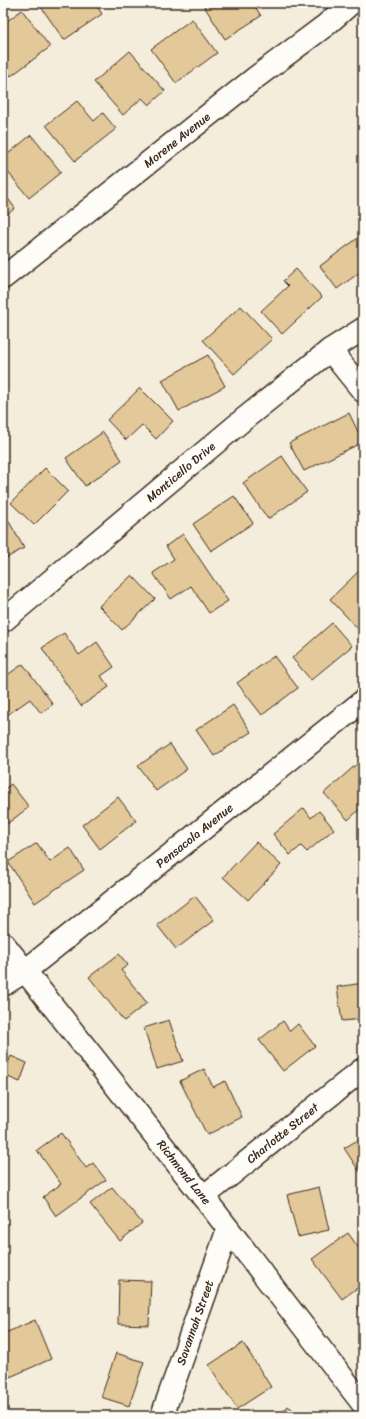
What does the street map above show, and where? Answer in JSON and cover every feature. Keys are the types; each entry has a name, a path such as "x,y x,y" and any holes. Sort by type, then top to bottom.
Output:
{"street":[{"name":"Morene Avenue","path":"3,278 255,78 326,25 351,3"},
{"name":"Monticello Drive","path":"3,621 244,419 330,350 363,329"},
{"path":"330,350 363,391"},
{"name":"Pensacola Avenue","path":"3,985 25,971 363,701"},
{"name":"Richmond Lane","path":"3,943 216,1213 363,1404"},
{"name":"Charlotte Street","path":"203,1197 363,1069"},
{"name":"Savannah Street","path":"162,1416 228,1229"}],"building":[{"path":"95,3 102,14 64,40 39,4"},
{"path":"202,3 253,3 261,16 225,39"},
{"path":"22,10 50,47 11,76 3,65 3,24"},
{"path":"192,19 217,53 176,83 151,49"},
{"path":"130,51 165,91 149,105 142,98 123,115 94,82"},
{"path":"77,101 94,121 103,113 116,129 75,161 46,125"},
{"path":"31,135 61,172 29,198 3,166 3,158"},
{"path":"3,192 15,208 3,218"},
{"path":"362,235 363,270 337,289 320,266"},
{"path":"296,269 322,297 282,334 261,311 288,286 283,281"},
{"path":"241,306 272,339 234,374 203,340"},
{"path":"208,355 225,386 179,411 162,380"},
{"path":"140,388 173,421 156,439 142,425 126,440 107,420"},
{"path":"349,413 363,442 304,471 289,443"},
{"path":"103,432 122,460 85,486 66,458"},
{"path":"282,456 307,492 268,519 243,483"},
{"path":"45,468 68,491 34,525 11,503"},
{"path":"234,496 253,523 211,551 193,524"},
{"path":"8,520 24,548 3,560 3,523"},
{"path":"183,534 228,601 209,613 191,586 171,599 153,573 174,559 166,546"},
{"path":"359,571 363,575 363,634 330,599"},
{"path":"132,575 155,599 122,630 99,606"},
{"path":"332,623 352,646 311,680 292,658"},
{"path":"64,633 79,655 97,642 114,667 101,676 109,687 81,706 42,648"},
{"path":"274,656 298,688 262,715 237,683"},
{"path":"23,664 53,704 41,713 30,699 3,718 3,678"},
{"path":"233,705 251,732 214,756 196,730"},
{"path":"170,744 187,769 156,791 138,766"},
{"path":"358,763 363,769 363,806 348,820 324,793"},
{"path":"11,784 29,807 3,827 3,790"},
{"path":"118,797 136,821 100,849 82,825"},
{"path":"304,808 311,818 319,811 334,829 307,852 301,846 290,855 273,834"},
{"path":"256,842 281,865 248,900 223,877"},
{"path":"37,843 50,862 70,848 84,870 35,903 8,862"},
{"path":"195,896 214,920 176,949 157,925"},
{"path":"119,954 128,965 121,970 147,1003 124,1021 89,977"},
{"path":"363,983 363,1019 342,1021 337,987"},
{"path":"169,1020 183,1061 157,1069 144,1028"},
{"path":"283,1021 290,1031 298,1024 315,1046 283,1071 259,1040"},
{"path":"11,1056 27,1063 20,1082 3,1075"},
{"path":"204,1069 213,1087 225,1081 242,1117 207,1135 180,1081"},
{"path":"61,1133 86,1168 93,1163 106,1180 56,1216 43,1197 61,1184 37,1150"},
{"path":"363,1137 363,1168 359,1171 344,1148"},
{"path":"112,1187 142,1223 120,1241 90,1204"},
{"path":"319,1187 329,1230 298,1237 287,1195"},
{"path":"348,1233 363,1254 363,1284 342,1299 312,1259"},
{"path":"119,1280 151,1281 149,1325 118,1324"},
{"path":"363,1305 363,1316 358,1308"},
{"path":"35,1320 51,1359 10,1377 3,1361 3,1334"},
{"path":"243,1343 271,1387 237,1409 209,1365"},
{"path":"116,1353 144,1362 129,1406 101,1397"},
{"path":"288,1406 301,1416 280,1416"}]}
